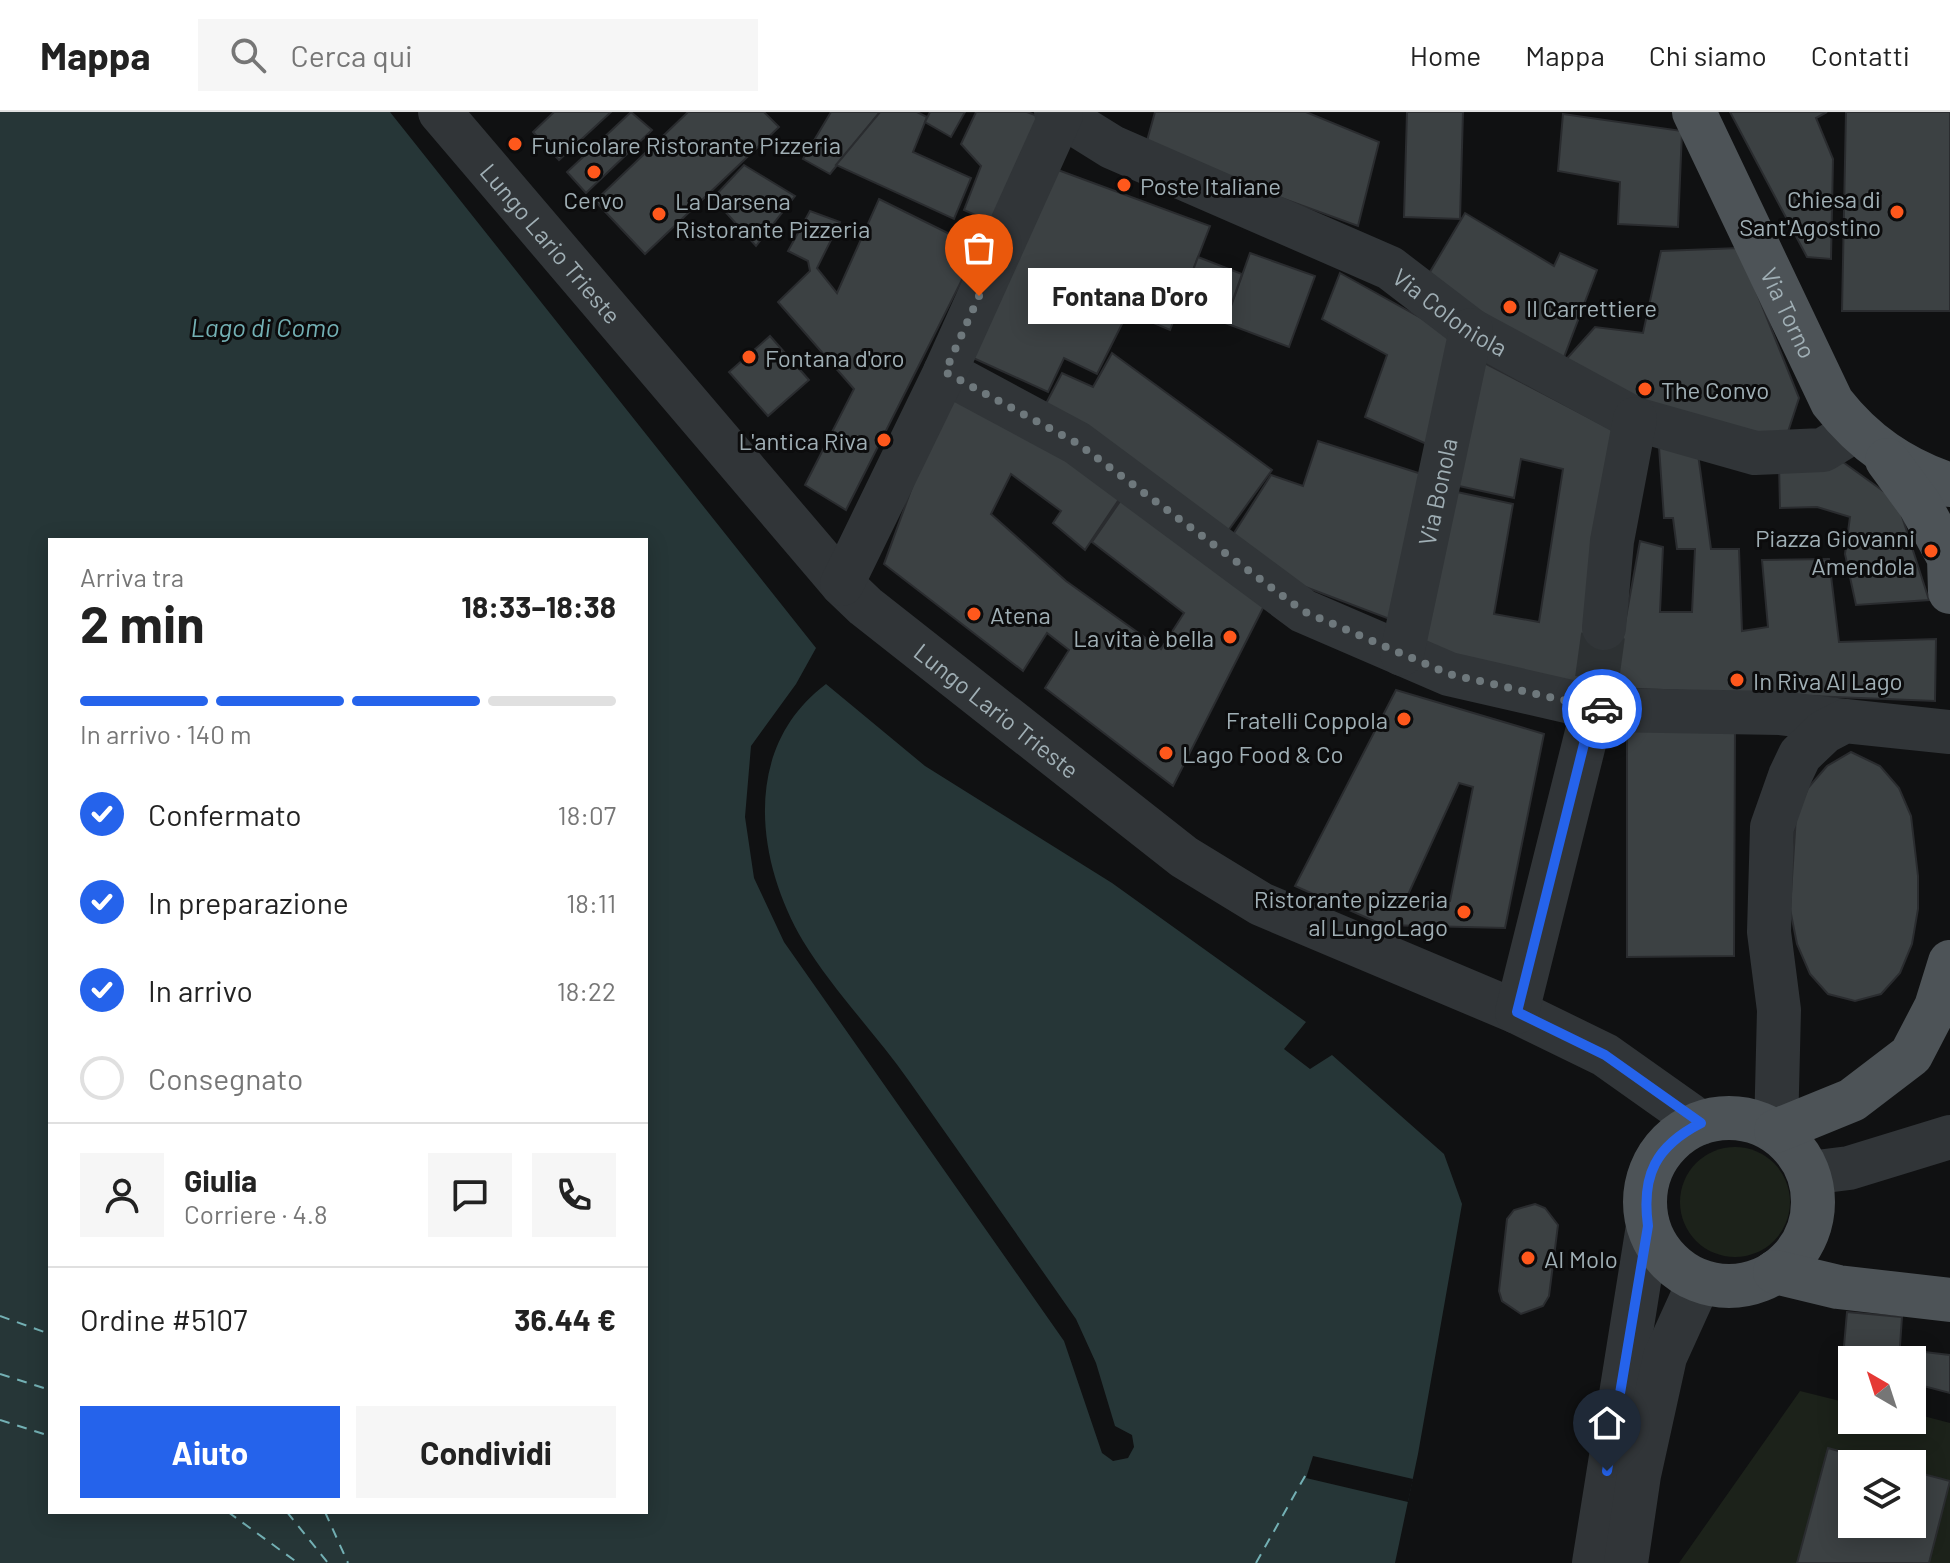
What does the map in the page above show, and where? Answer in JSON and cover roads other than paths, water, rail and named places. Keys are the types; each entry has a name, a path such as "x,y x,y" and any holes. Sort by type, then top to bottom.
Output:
{"main road":[{"name":"Via Torno","path":"1694,112 1832,402 1869,443"},
{"path":"1869,443 1950,485"},
{"path":"1869,443 1920,505 1950,557 1950,592"},
{"path":"1776,1131 1852,1100 1911,1055 1936,1007 1950,962"},
{"path":"1732,1117 1776,1131 1801,1156 1809,1173 1814,1195 1805,1239 1793,1257 1775,1272 1751,1283 1725,1286 1699,1282 1667,1260 1648,1226 1646,1188 1660,1153 1678,1134 1701,1123 1732,1117"},
{"path":"1775,1272 1838,1287 1950,1300"}],"street":[{"name":"Lungo Lario Trieste","path":"440,112 842,584 1184,857 1261,904 1517,1012 1605,1055 1701,1123"},
{"path":"842,584 945,372 1058,113"},
{"name":"Via Coloniola","path":"1058,113 1112,147 1390,268 1471,330 1635,419 1755,453 1823,450 1869,443"},
{"name":"Via Bonola","path":"1402,654 1471,330"},
{"path":"945,372 1077,443 1303,611 1449,674 1601,695 1950,732"},
{"path":"1604,628 1612,541 1635,419"},
{"path":"1517,1012 1587,732 1601,695"},
{"path":"1776,1131 1779,1010 1769,932 1772,827 1800,755 1824,732 1845,721"},
{"path":"1809,1173 1849,1168 1950,1137"},
{"path":"1594,1563 1648,1226"},
{"path":"1626,1563 1639,1475 1665,1357 1699,1282"}],"water":[{"name":"Lago di Como","path":"0,112 390,112 816,648 796,684 751,746 745,817 754,878 784,942 1064,1341 1102,1453 1113,1461 1128,1458 1134,1447 1132,1435 1115,1426 1096,1363 1076,1319 909,1081 815,959 787,909 767,840 765,805 769,771 780,739 799,710 826,684 925,766 1112,883 1306,1022 1284,1049 1310,1069 1332,1055 1444,1154 1462,1204 1418,1454 1395,1563 0,1563"}],"tunnel":[{"path":"1597,679 1604,628"}],"place":[{"name":"Funicolare Ristorante Pizzeria","path":"515,144"},
{"name":"Cervo","path":"594,172"},
{"name":"Poste Italiane","path":"1124,185"},
{"name":"Chiesa di Sant'Agostino","path":"1897,212"},
{"name":"La Darsena Ristorante Pizzeria","path":"659,214"},
{"name":"Fontana D'oro","path":"979,296"},
{"name":"Il Carrettiere","path":"1510,307"},
{"name":"Fontana d'oro","path":"749,357"},
{"name":"The Convo","path":"1645,389"},
{"name":"L'antica Riva","path":"884,440"},
{"name":"Piazza Giovanni Amendola","path":"1931,551"},
{"name":"Atena","path":"974,614"},
{"name":"La vita è bella","path":"1230,637"},
{"name":"In Riva Al Lago","path":"1737,680"},
{"name":"Fratelli Coppola","path":"1404,719"},
{"name":"Lago Food & Co","path":"1166,753"},
{"name":"Ristorante pizzeria al LungoLago","path":"1464,912"},
{"name":"Al Molo","path":"1528,1258"}]}
